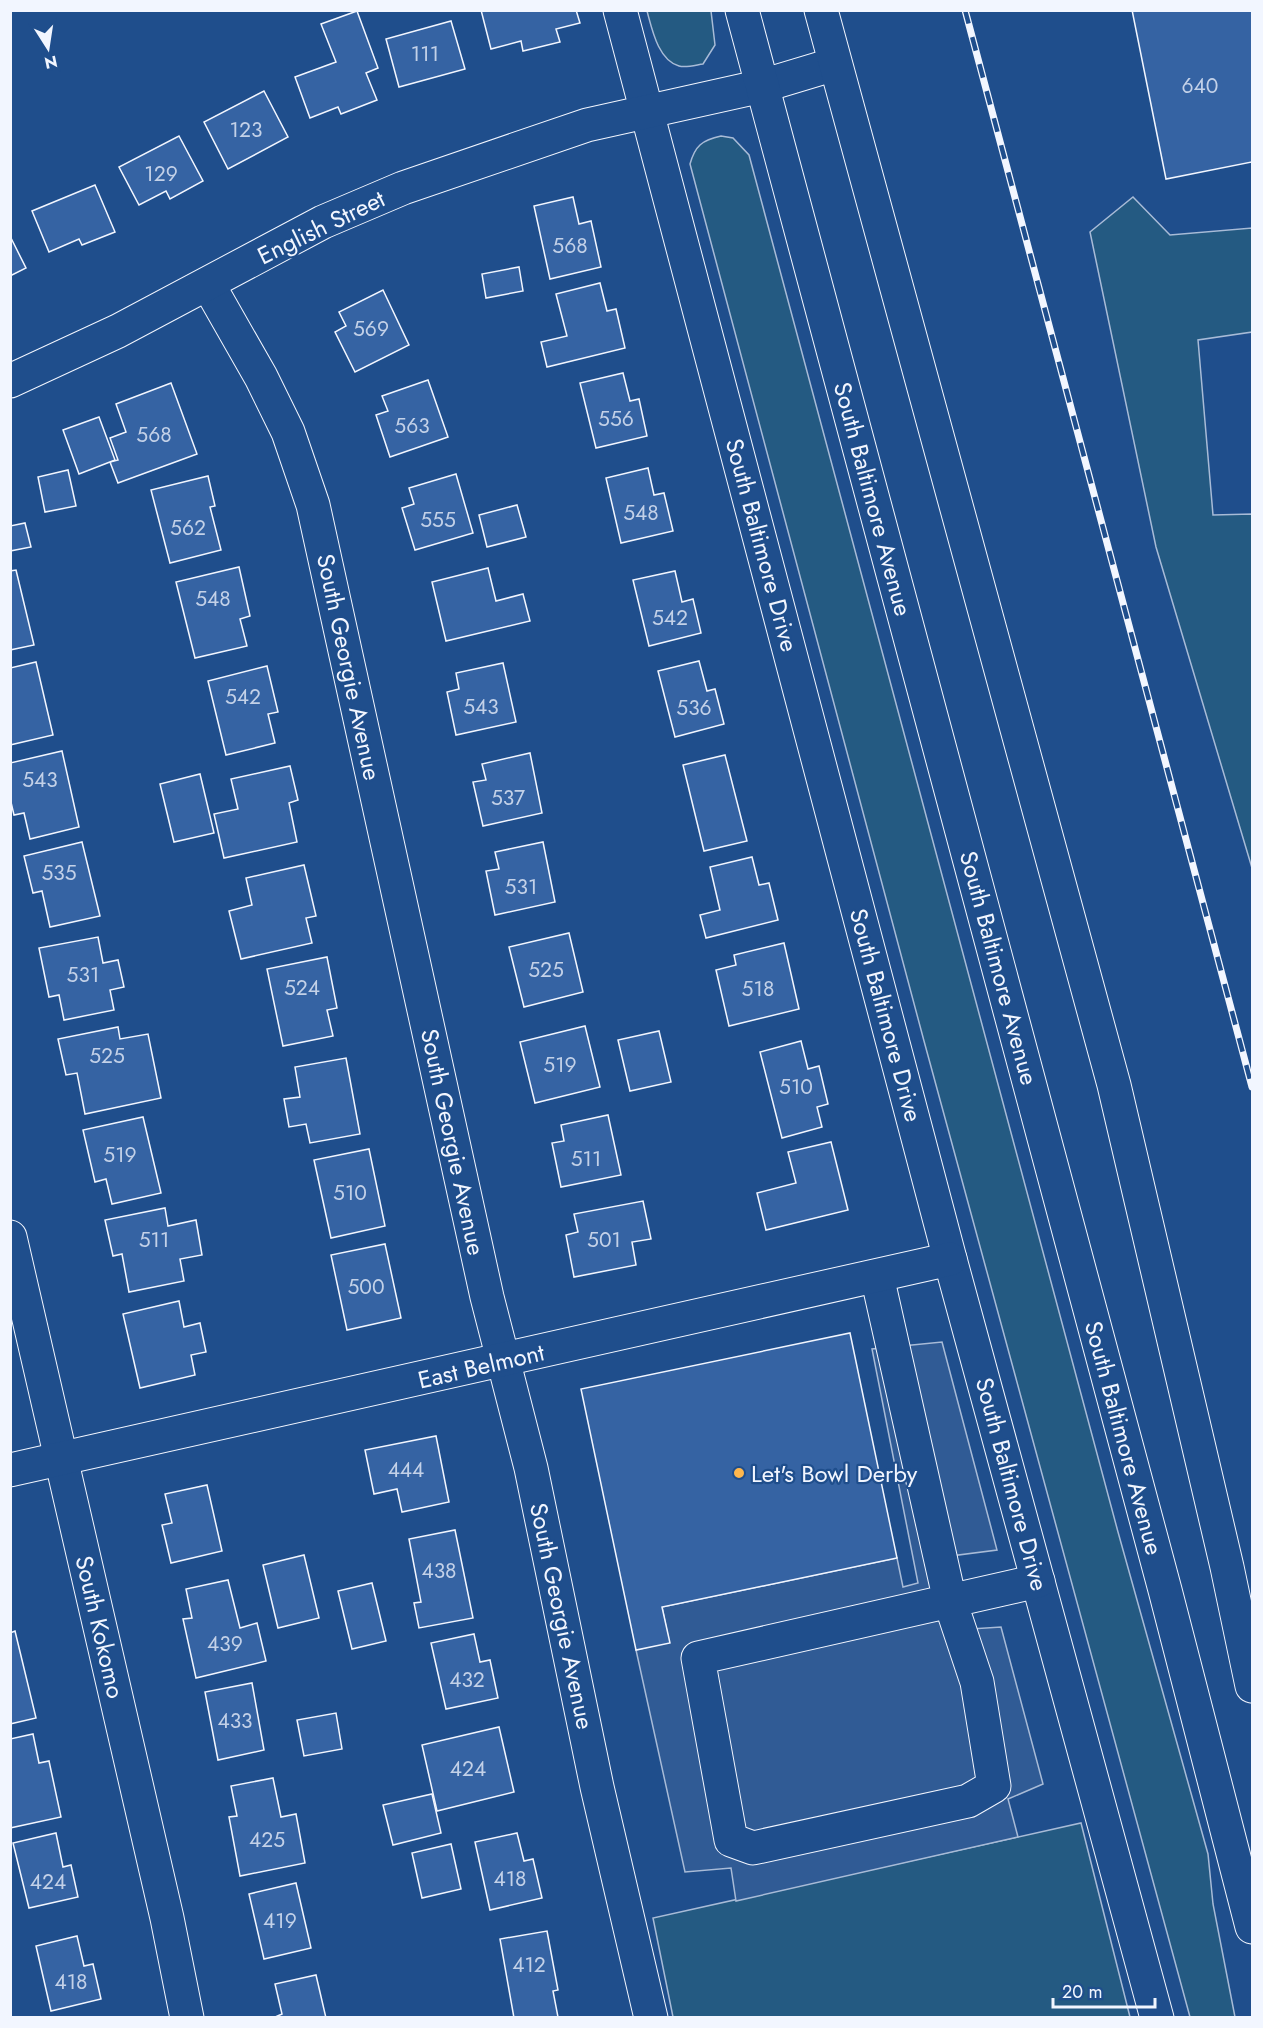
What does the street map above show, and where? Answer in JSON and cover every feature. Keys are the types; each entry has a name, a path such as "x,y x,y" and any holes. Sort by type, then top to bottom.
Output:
{"street":[{"name":"South Baltimore Drive","path":"620,10 951,1259 1157,2018"},
{"name":"South Baltimore Avenue","path":"742,10 1162,1579 1252,1927"},
{"path":"821,10 1114,1085 1252,1686"},
{"name":"English Street","path":"10,381 118,331 323,222 404,188 587,125 762,86 835,64"},
{"name":"South Georgie Avenue","path":"208,284 261,377 288,432 313,505 503,1361 531,1468 597,1787 651,2018"},
{"name":"South Kokomo","path":"10,1237 161,1888 187,2018"},
{"name":"East Belmont","path":"10,1470 951,1259"},
{"path":"877,1276 950,1601 977,1682 994,1786 968,1801 753,1848 731,1840 698,1658 950,1601 1038,1581"}],"shaded area":[{"path":"647,11 711,11 715,45 703,64 682,67 672,63 657,43"},
{"path":"721,136 733,138 749,155 1118,1532 1208,1854 1213,1904 1235,2017 1190,2017 924,1041 690,164 700,145"},
{"path":"1133,197 1170,235 1252,228 1252,332 1198,340 1213,515 1252,514 1252,868 1156,547 1090,232"},
{"path":"942,1342 997,1550 951,1556 971,1629 1001,1627 1043,1784 1008,1799 1018,1837 736,1901 731,1868 685,1872 636,1650 669,1642 662,1607 897,1558 903,1587 918,1583 872,1349"},
{"path":"1081,1823 1130,2017 673,2017 653,1918"}],"building":[{"path":"481,10 576,10 580,23 556,29 560,42 523,51 521,41 491,49"},
{"path":"1132,10 1252,10 1252,162 1166,179"},
{"path":"357,11 378,68 366,73 377,100 341,114 338,107 310,118 295,77 336,62 321,24"},
{"path":"451,21 465,69 399,87 386,39"},
{"path":"264,91 288,137 228,169 204,122"},
{"path":"179,136 203,181 170,199 166,191 139,205 119,167"},
{"path":"95,185 115,232 82,245 79,239 49,252 32,211"},
{"path":"573,197 579,224 591,221 601,267 550,279 534,206"},
{"path":"10,236 26,268 10,276"},
{"path":"519,267 523,291 486,298 482,274"},
{"path":"600,283 607,311 616,309 625,348 547,367 541,342 567,336 556,294"},
{"path":"383,290 409,345 355,372 335,332 346,326 339,312"},
{"path":"623,373 630,401 639,399 647,436 596,448 580,383"},
{"path":"428,380 448,437 390,457 376,415 388,411 382,396"},
{"path":"171,383 197,454 118,483 110,462 118,460 110,438 126,432 116,404"},
{"path":"99,417 115,460 79,474 63,430"},
{"path":"648,468 654,495 664,493 673,531 621,543 606,478"},
{"path":"68,470 76,506 45,512 38,477"},
{"path":"456,474 473,533 415,550 402,508 414,504 409,488"},
{"path":"208,476 215,506 210,507 221,550 170,563 151,490"},
{"path":"517,505 526,537 487,547 479,515"},
{"path":"25,523 31,547 10,551 10,526"},
{"path":"239,567 250,616 240,619 247,646 195,658 176,582"},
{"path":"488,568 496,601 523,594 530,621 446,641 432,582"},
{"path":"16,570 34,645 10,650 10,571"},
{"path":"675,571 682,602 693,599 701,633 649,646 633,580"},
{"path":"699,661 707,691 715,689 724,724 675,737 658,671"},
{"path":"36,662 53,735 10,745 10,668"},
{"path":"503,663 516,722 456,735 447,692 459,689 456,673"},
{"path":"267,666 278,712 268,714 275,743 226,755 208,681"},
{"path":"62,751 79,827 30,839 24,813 14,815 10,798 10,763"},
{"path":"530,753 542,813 483,826 473,782 486,780 482,764"},
{"path":"725,755 747,841 704,851 683,765"},
{"path":"290,766 298,800 289,803 297,842 224,858 214,814 238,809 231,779"},
{"path":"200,774 214,833 174,842 160,784"},
{"path":"82,842 100,916 50,927 42,891 33,893 24,856"},
{"path":"543,842 555,902 495,915 486,871 499,869 495,852"},
{"path":"752,857 759,885 769,883 778,920 706,938 700,915 720,910 710,867"},
{"path":"304,865 316,916 306,918 312,943 241,959 229,911 252,905 246,878"},
{"path":"569,933 583,992 524,1007 509,947"},
{"path":"98,937 103,963 118,960 124,987 110,990 114,1010 64,1020 59,995 49,997 39,948"},
{"path":"784,943 799,1009 729,1026 716,970 736,965 734,955"},
{"path":"327,957 337,1008 327,1010 333,1036 283,1046 267,969"},
{"path":"585,1026 600,1087 535,1103 520,1042"},
{"path":"118,1027 120,1039 148,1034 161,1098 85,1114 77,1073 66,1075 58,1039"},
{"path":"659,1031 671,1082 630,1091 618,1040"},
{"path":"801,1041 808,1069 819,1066 828,1104 817,1107 822,1127 782,1138 760,1052"},
{"path":"346,1058 360,1134 310,1143 306,1124 289,1127 284,1099 300,1097 295,1067"},
{"path":"608,1115 621,1175 561,1187 552,1143 564,1141 561,1125"},
{"path":"143,1117 161,1193 112,1204 106,1179 95,1182 83,1130"},
{"path":"831,1142 848,1210 766,1230 757,1193 796,1183 788,1152"},
{"path":"369,1149 385,1226 331,1238 314,1160"},
{"path":"643,1201 651,1239 632,1242 636,1265 574,1277 566,1235 578,1232 574,1214"},
{"path":"165,1208 168,1226 196,1220 202,1255 180,1259 184,1281 129,1292 122,1254 113,1256 105,1220"},
{"path":"385,1244 401,1318 347,1330 331,1255"},
{"path":"179,1301 184,1327 200,1323 206,1352 191,1355 195,1375 140,1388 123,1314"},
{"name":"Let's Bowl Derby","path":"850,1333 897,1558 662,1607 670,1643 636,1650 581,1389"},
{"path":"436,1436 449,1502 402,1512 397,1489 374,1494 365,1450"},
{"path":"207,1485 222,1551 171,1563 162,1525 172,1523 165,1494"},
{"path":"455,1530 473,1618 419,1628 414,1603 421,1602 409,1539"},
{"path":"304,1555 319,1618 278,1628 263,1565"},
{"path":"228,1580 240,1628 257,1623 266,1661 196,1678 183,1619 192,1618 186,1589"},
{"path":"372,1583 386,1641 352,1649 338,1591"},
{"path":"15,1631 36,1718 10,1724 10,1633"},
{"path":"474,1634 480,1662 490,1660 498,1698 446,1709 431,1643"},
{"path":"252,1683 264,1750 218,1760 205,1692"},
{"path":"336,1713 342,1749 304,1756 297,1720"},
{"path":"499,1727 514,1792 437,1811 422,1745"},
{"path":"33,1734 39,1763 49,1761 61,1817 10,1828 10,1739"},
{"path":"273,1778 281,1817 296,1814 305,1863 240,1876 229,1817 237,1816 231,1786"},
{"path":"432,1794 441,1833 393,1845 383,1805"},
{"path":"56,1833 63,1867 71,1865 78,1897 29,1908 13,1843"},
{"path":"517,1833 524,1861 533,1859 542,1898 490,1910 475,1842"},
{"path":"451,1844 461,1889 422,1898 412,1853"},
{"path":"296,1883 311,1948 264,1959 249,1894"},
{"path":"547,1931 558,1990 553,1991 558,2017 514,2018 500,1939"},
{"path":"77,1936 84,1966 93,1964 101,1999 51,2011 36,1946"},
{"path":"316,1975 326,2018 273,2018 282,2014 275,1984"}],"railway":[{"path":"965,10 1252,1087"}],"place":[{"name":"Let's Bowl Derby","path":"739,1473"}]}
